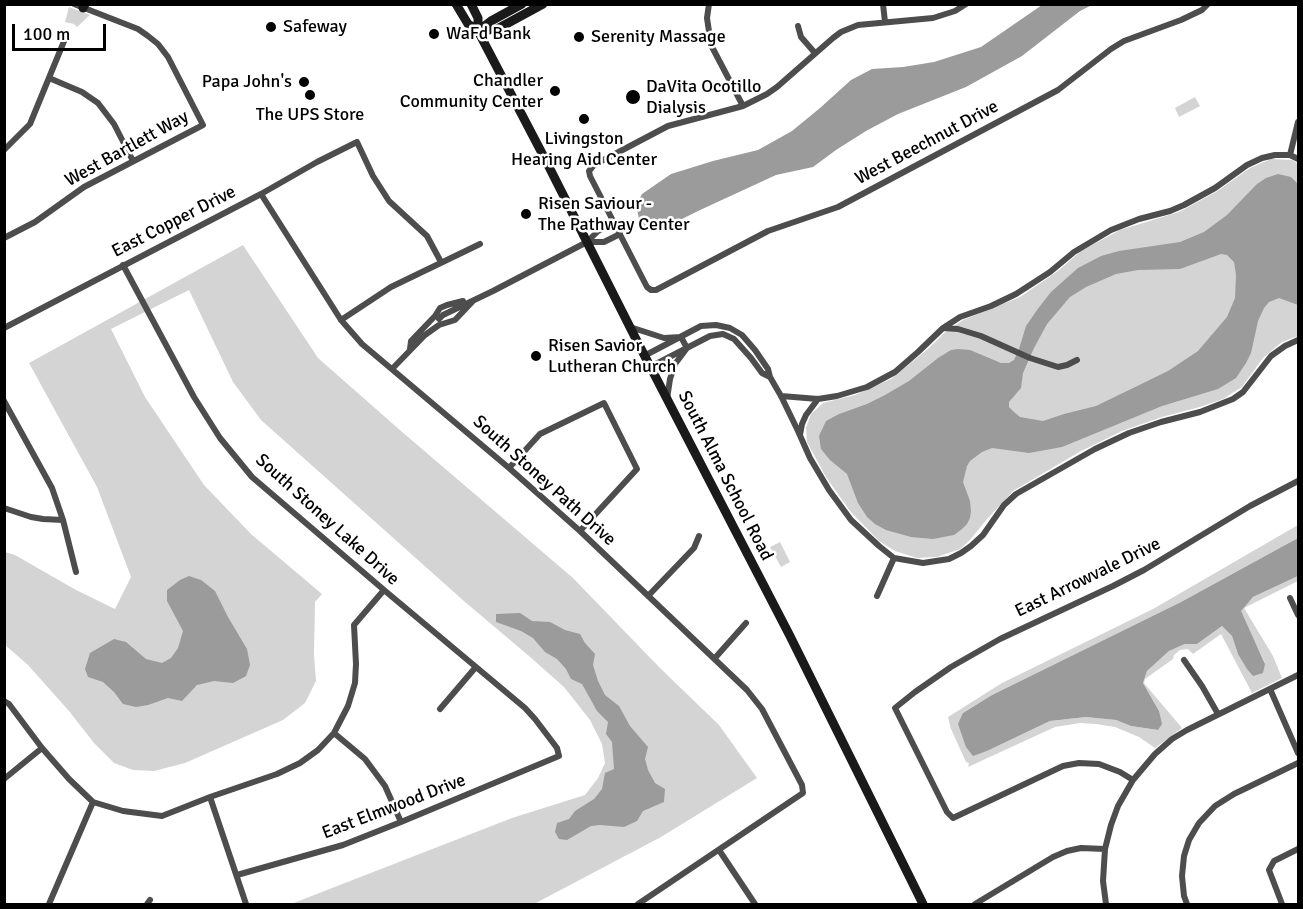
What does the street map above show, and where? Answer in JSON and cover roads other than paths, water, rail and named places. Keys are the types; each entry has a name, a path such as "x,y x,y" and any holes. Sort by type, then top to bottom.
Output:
{"main road":[{"name":"South Alma School Road","path":"456,4 468,24 478,31"},
{"name":"South Alma School Road","path":"471,4 478,18 478,31 790,636 922,904"},
{"path":"478,31 522,4"},
{"path":"478,31 496,29 543,4"}],"street":[{"path":"709,4 707,18 711,45 742,106"},
{"path":"883,4 885,22"},
{"path":"587,242 604,242 620,234 590,176 589,171 594,165 668,126 742,106 767,94 833,38 849,29 885,22 933,18 955,11 966,4"},
{"name":"West Beechnut Drive","path":"620,234 644,282 651,290 656,290 768,231 838,207 1058,90 1111,49 1181,20 1202,10 1208,4"},
{"name":"West Bartlett Way","path":"4,238 35,222 84,187 203,125 168,57 158,44 138,30 81,6"},
{"path":"798,26 801,37 815,53"},
{"path":"4,150 30,124 67,34"},
{"path":"49,78 82,92 98,103 114,124 133,161"},
{"path":"1290,155 1299,122"},
{"name":"East Copper Drive","path":"4,328 357,142 373,176 389,201 427,236 441,262"},
{"path":"781,396 818,399 867,387 895,372 943,328 960,317 1016,294 1050,272 1074,252 1112,230 1138,219 1184,205 1262,158 1275,154 1290,155 1299,159"},
{"name":"South Stoney Path Drive","path":"261,194 341,320 362,344 580,531 715,658 747,690 762,709 802,785 803,793 719,850"},
{"path":"392,369 443,315 587,242 598,231 614,223"},
{"path":"341,320 391,287 480,244"},
{"name":"South Stoney Lake Drive","path":"123,265 194,397 220,438 252,477 525,708 556,748 559,756"},
{"path":"410,350 411,341 420,330 429,322 438,320"},
{"path":"710,325 713,336"},
{"path":"644,356 701,326 716,325 730,328 742,335 768,369 810,458 828,490 851,520 894,558 923,563 949,559 961,553 982,535 1004,505 1016,494 1095,449 1120,436 1200,412 1233,399 1243,392 1271,356 1299,340"},
{"path":"629,327 664,338 681,337"},
{"path":"943,328 958,329 981,336 1030,358 1058,367 1077,360"},
{"path":"650,367 713,336 723,334 734,339 762,373 770,377"},
{"path":"681,337 687,348"},
{"path":"667,400 675,364 687,348"},
{"path":"800,435 806,414 818,399"},
{"path":"4,401 52,488 63,520 75,572"},
{"path":"509,468 540,434 604,403 638,469 580,531"},
{"name":"East Arrowvale Drive","path":"1133,780 1099,764 1079,763 1062,766 953,818 947,812 895,708 951,667 1000,639 1144,570 1250,506 1299,481"},
{"path":"4,508 30,517 63,520"},
{"path":"648,596 694,548 699,536"},
{"path":"877,596 894,558"},
{"path":"4,702 9,704 69,779 93,802 123,811 162,816 277,774 300,763 318,750 334,733 348,706 355,683 354,625 384,590"},
{"path":"1290,598 1299,615"},
{"path":"715,658 746,623"},
{"path":"1184,660 1218,714"},
{"path":"440,710 475,668"},
{"path":"1106,904 1103,881 1105,849 1118,806 1133,780 1155,754 1186,730 1299,675"},
{"path":"1270,689 1299,753"},
{"path":"334,733 365,759 385,786 401,822"},
{"path":"4,779 42,748"},
{"name":"East Elmwood Drive","path":"237,875 343,845 559,756"},
{"path":"1187,904 1182,876 1184,856 1189,840 1199,823 1215,806 1234,794 1299,763"},
{"path":"210,797 246,904"},
{"path":"49,904 93,802"},
{"path":"975,904 1067,851 1081,848 1105,849"},
{"path":"1282,904 1269,870 1274,861 1299,849"},
{"path":"638,904 649,901 719,850 755,904"}],"place":[{"name":"Safeway","path":"271,27"},
{"name":"WaFd Bank","path":"434,34"},
{"name":"Serenity Massage","path":"579,37"},
{"name":"Papa John's","path":"304,82"},
{"name":"Chandler Community Center","path":"555,91"},
{"name":"The UPS Store","path":"310,95"},
{"name":"DaVita Ocotillo Dialysis","path":"633,97"},
{"name":"Livingston Hearing Aid Center","path":"584,119"},
{"name":"Risen Saviour - The Pathway Center","path":"526,214"},
{"name":"Risen Savior Lutheran Church","path":"536,356"}]}
